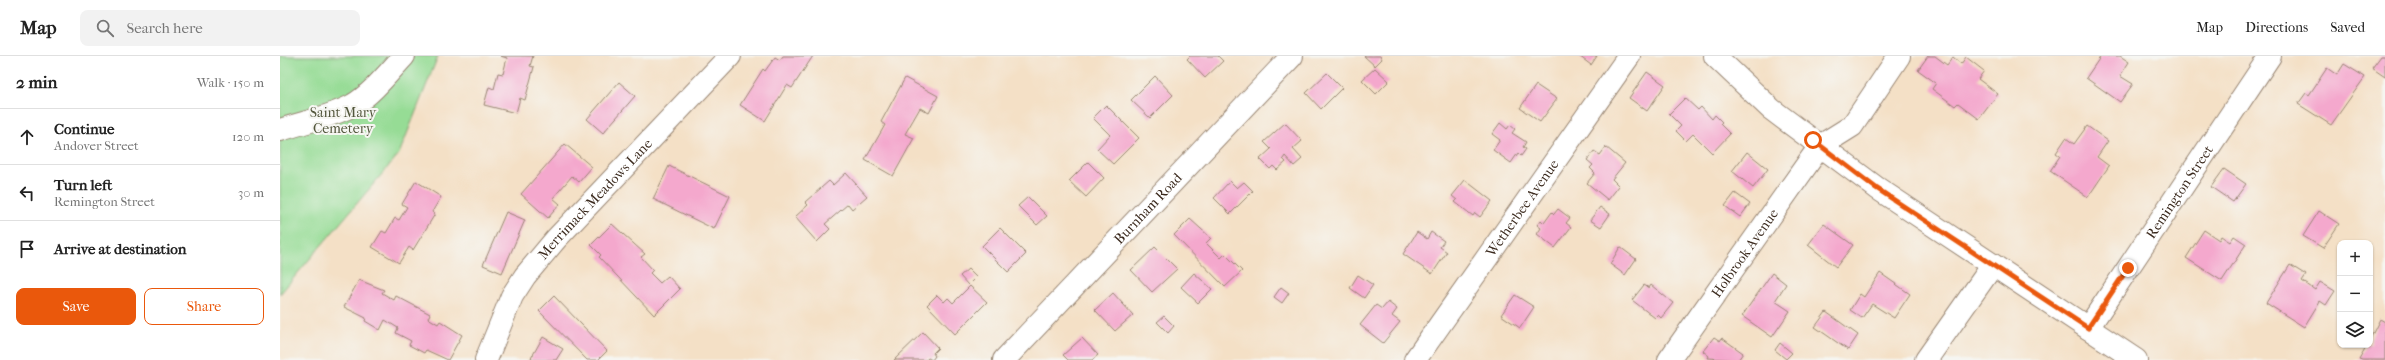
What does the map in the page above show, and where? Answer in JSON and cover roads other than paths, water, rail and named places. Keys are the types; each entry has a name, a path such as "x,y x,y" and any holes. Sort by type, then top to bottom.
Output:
{"street":[{"path":"280,130 325,116 354,104 382,80 404,56"},
{"name":"Merrimack Meadows Lane","path":"486,360 512,296 528,271 556,238 730,56"},
{"name":"Burnham Road","path":"1004,360 1292,56"},
{"name":"Wetherbee Avenue","path":"1415,360 1629,56"},
{"path":"1715,56 1771,108 1876,188 2136,360"},
{"path":"1820,146 1852,126 1899,56"},
{"name":"Remington Street","path":"2088,328 2270,56"},
{"name":"Holbrook Avenue","path":"1669,360 1820,146"},
{"path":"1926,360 1993,266"}],"park label":[{"name":"Saint Mary Cemetery","path":"343,120"}]}
